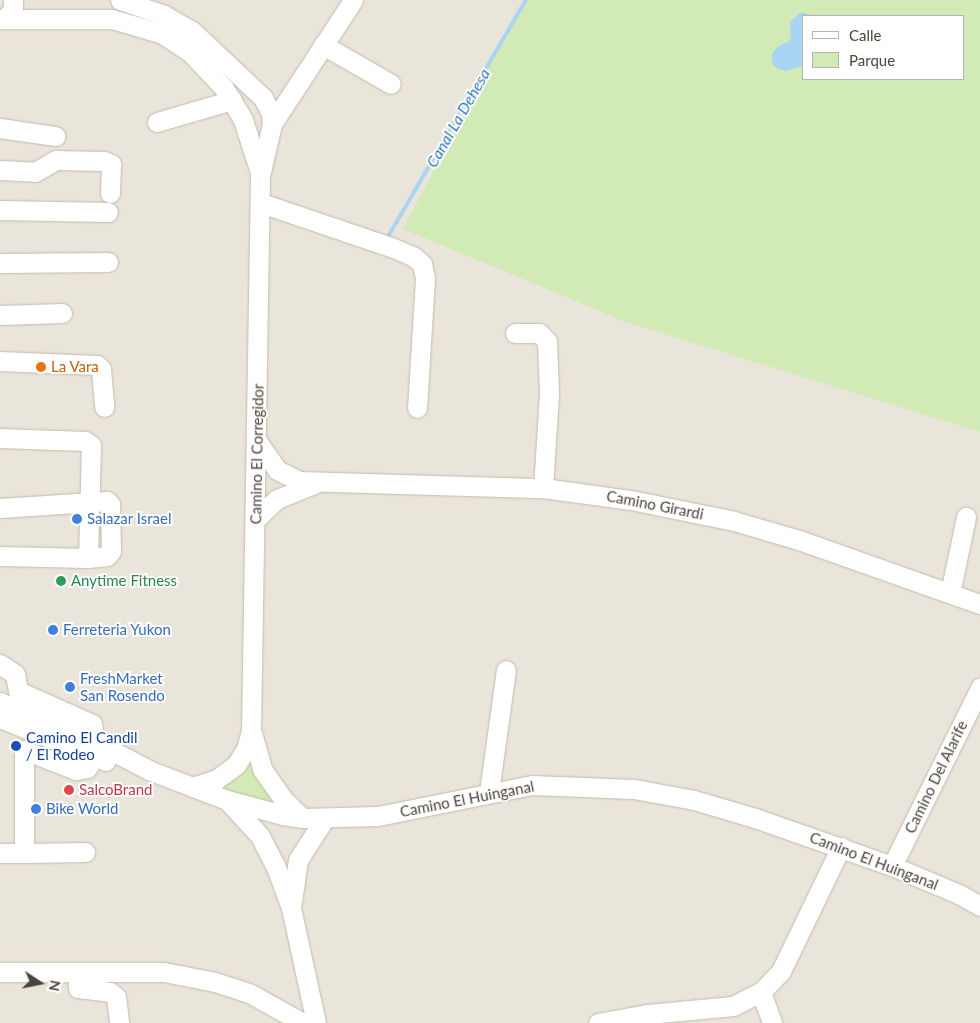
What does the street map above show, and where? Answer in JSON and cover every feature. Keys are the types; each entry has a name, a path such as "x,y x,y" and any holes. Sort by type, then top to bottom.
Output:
{"street":[{"name":"Camino El Corregidor","path":"3,18 13,10 13,0"},
{"path":"120,0 164,15 185,27 247,82 267,105 272,124"},
{"name":"Camino El Corregidor","path":"260,176 272,124 295,85 353,0"},
{"name":"Camino El Corregidor","path":"3,18 88,16 148,28 191,53 232,100 251,141 260,176 251,732 246,750 236,765 217,779 192,786"},
{"path":"323,45 391,84"},
{"path":"247,82 272,90 295,85"},
{"path":"157,122 232,100"},
{"path":"0,128 55,136"},
{"path":"0,170 35,172 56,160 104,161 111,164 110,193"},
{"path":"261,203 391,247 414,257 422,264 425,278 417,408"},
{"path":"0,210 108,212"},
{"path":"0,263 108,262"},
{"path":"0,315 62,313"},
{"path":"515,333 539,333 547,341 549,393 543,488"},
{"path":"0,361 97,365 101,369 104,407"},
{"path":"0,438 88,442 91,445 90,502"},
{"name":"Camino Girardi","path":"257,441 284,474 315,484 543,488 631,500 734,521 799,540 980,604"},
{"name":"Camino Girardi","path":"255,520 277,500 315,484"},
{"path":"0,508 107,501 110,504 111,551 107,556 88,558 0,556"},
{"path":"950,593 966,516"},
{"path":"0,664 15,674 18,691 45,712"},
{"path":"489,792 506,670"},
{"name":"Camino Del Alarife","path":"892,866 980,688"},
{"name":"Camino El Huinganal","path":"0,702 45,712 95,749"},
{"name":"Camino El Huinganal","path":"0,718 95,749 227,800 302,818 378,816 489,792 558,784 660,793 725,808 841,847 892,866 980,906"},
{"name":"Camino El Corregidor","path":"251,732 262,769 282,798 302,818"},
{"path":"24,853 24,750 76,770 87,768 95,749"},
{"path":"236,765 248,761 262,769"},
{"path":"227,800 248,821 270,853 291,908 316,1023"},
{"path":"291,908 298,860 325,818"},
{"path":"598,1023 648,1014 733,1006 761,992 781,971 841,847"},
{"path":"0,853 85,852"},
{"path":"270,853 283,863 298,860"},
{"path":"0,972 164,972 215,982 252,994 303,1023"},
{"path":"77,972 78,988 110,992 116,998 119,1023"},
{"path":"761,992 772,1023"}],"shaded area":[{"path":"0,0 980,0 980,1023 0,1023"}],"green space":[{"path":"524,0 980,0 980,432 626,322 403,229"},
{"path":"250,766 273,800 273,803 246,799 220,788 244,768"}],"water":[{"path":"801,12 812,15 802,15 802,66 787,71 778,69 772,64 772,54 777,47 791,40 790,22"}],"waterway":[{"name":"Canal La Dehesa","path":"389,235 526,0"}],"place":[{"name":"La Vara","path":"41,367"},
{"name":"Salazar Israel","path":"77,519"},
{"name":"Anytime Fitness","path":"61,581"},
{"name":"Ferreteria Yukon","path":"53,630"},
{"name":"FreshMarket San Rosendo","path":"70,687"},
{"name":"Camino El Candil / El Rodeo","path":"16,746"},
{"name":"SalcoBrand","path":"69,790"},
{"name":"Bike World","path":"36,809"}]}
